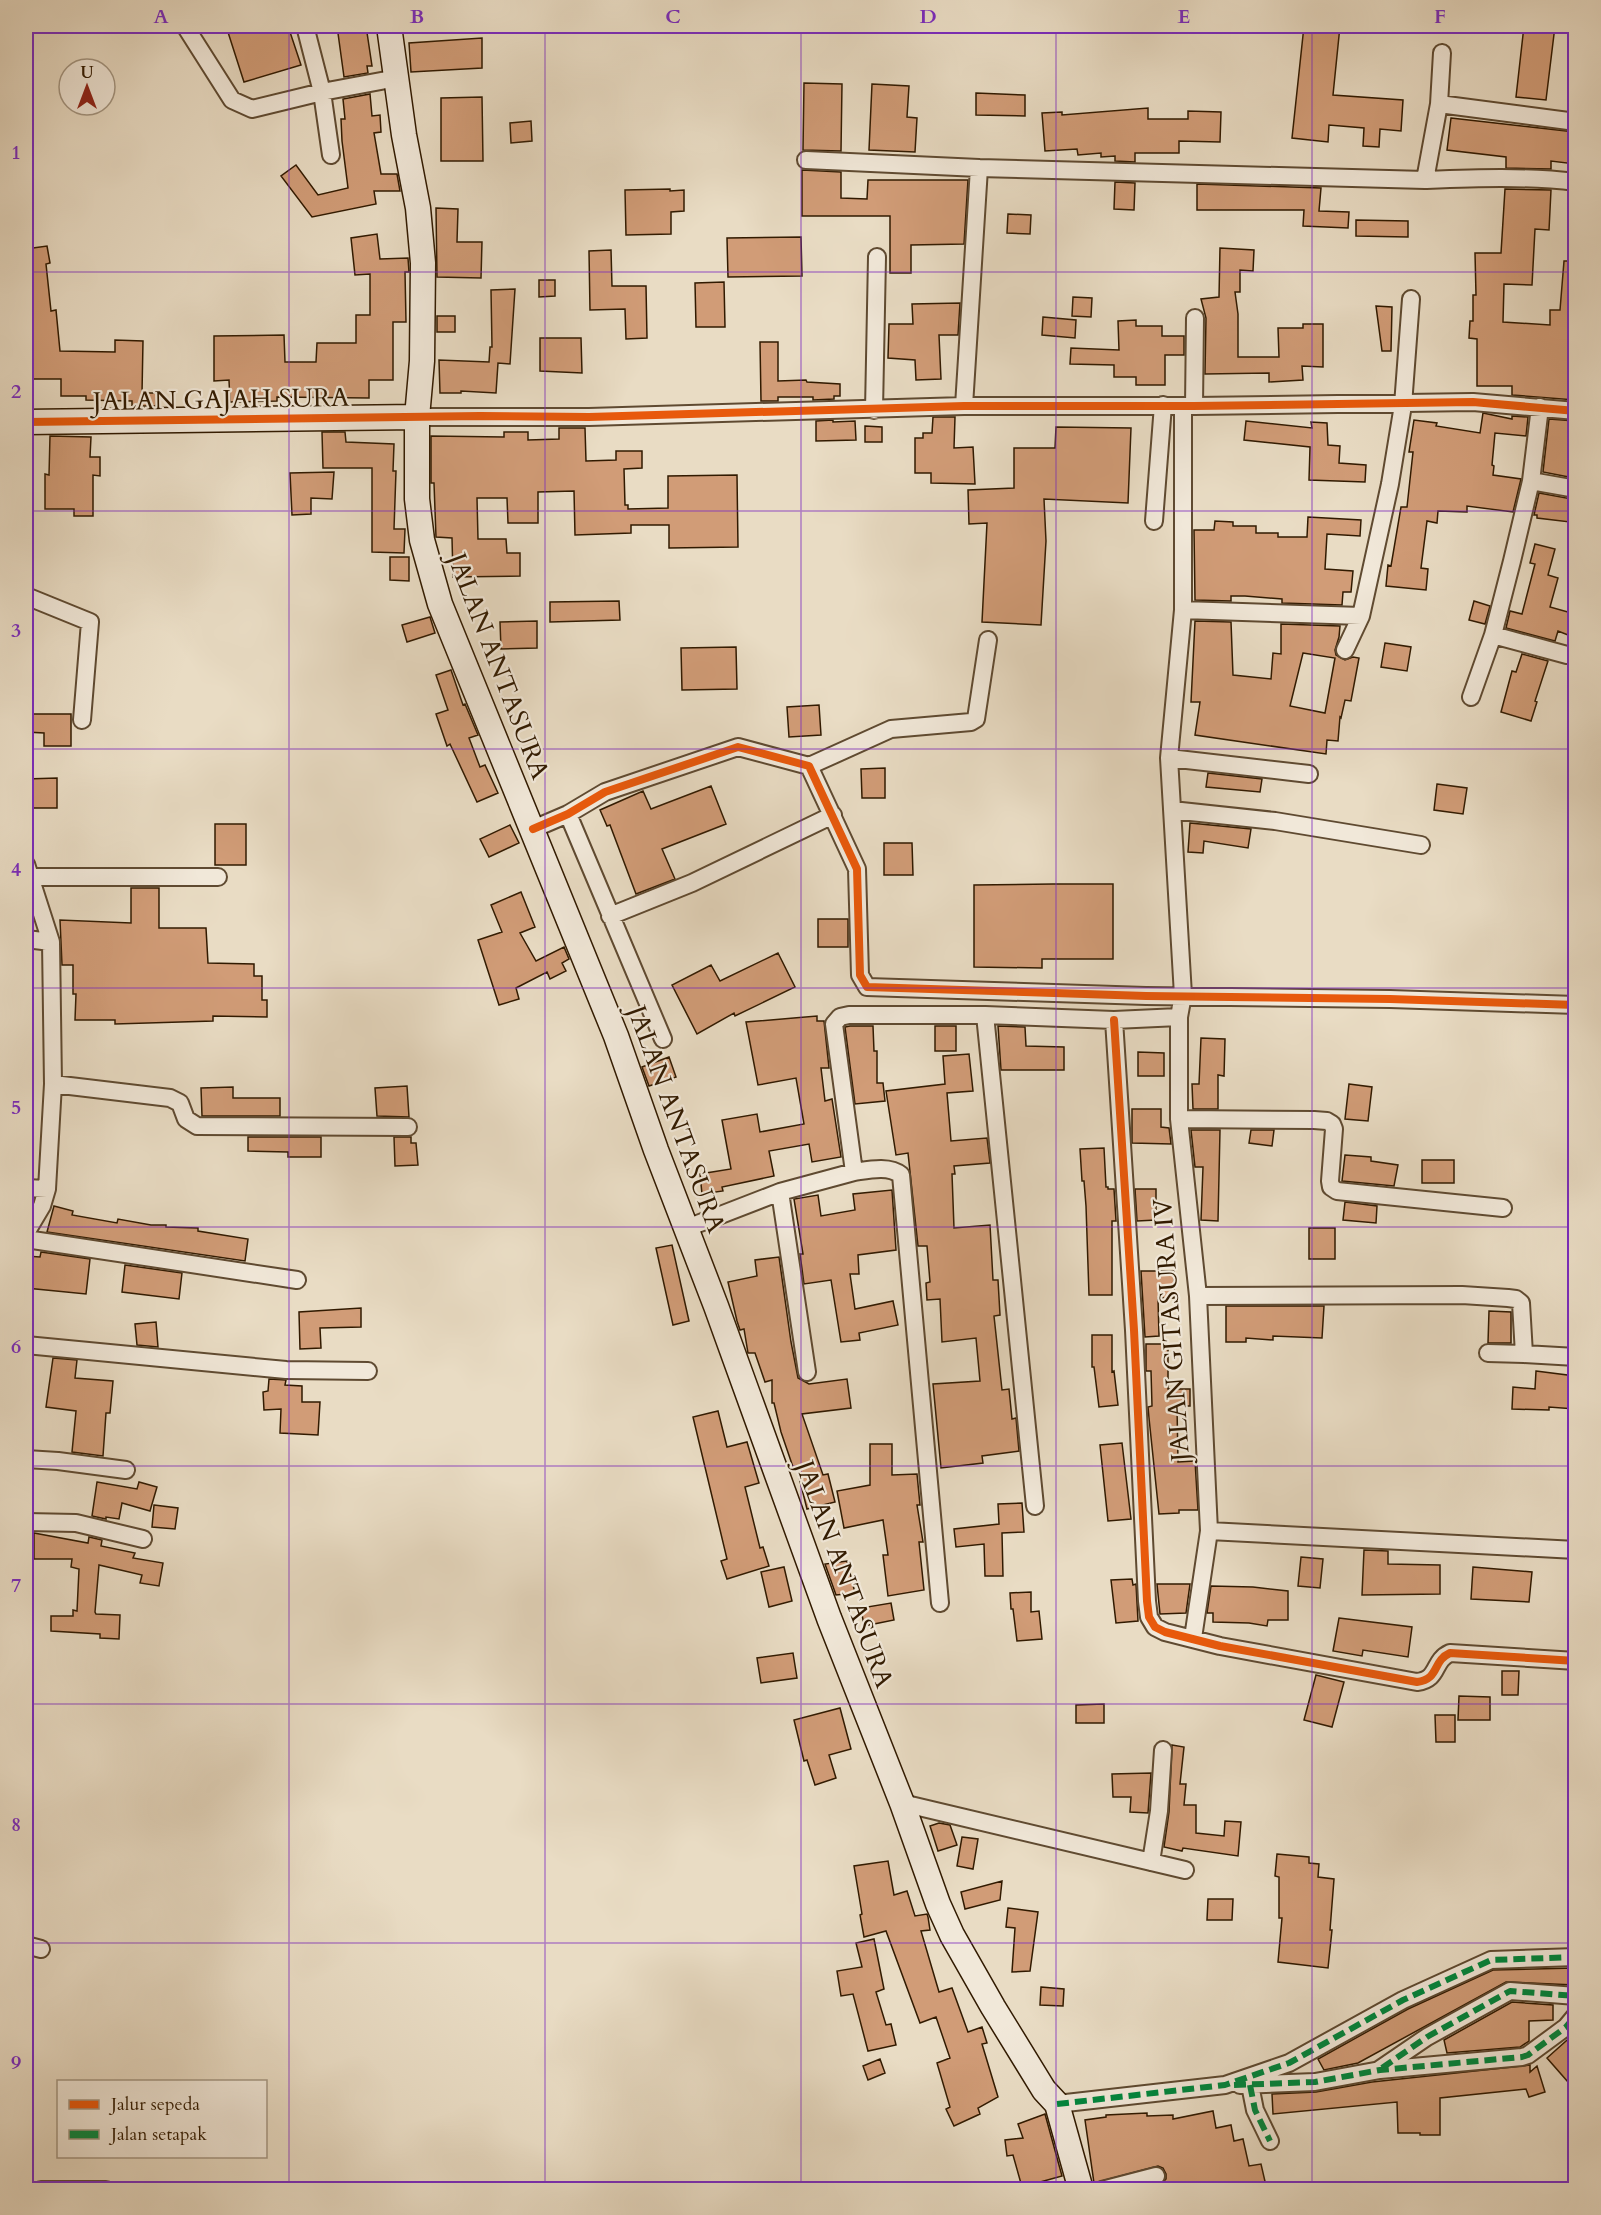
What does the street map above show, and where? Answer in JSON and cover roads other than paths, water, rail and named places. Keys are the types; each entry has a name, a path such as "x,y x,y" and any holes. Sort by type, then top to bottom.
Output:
{"main road":[{"name":"JALAN ANTASURA","path":"389,26 404,135 418,208 423,263 422,361 417,417 417,499 428,567 440,604 616,1036 852,1679 902,1803 938,1904 952,1935 1010,2036 1044,2090 1057,2104 1081,2190"},
{"name":"JALAN GAJAH SURA","path":"26,422 417,417"}],"street":[{"path":"185,26 232,100 252,109 322,92 397,78"},
{"path":"305,26 322,92 331,155"},
{"path":"1425,180 1439,104 1442,53"},
{"path":"1439,104 1575,122"},
{"path":"806,160 979,168 1425,180 1494,177 1545,178 1575,182"},
{"path":"964,406 979,168"},
{"path":"874,410 877,257"},
{"path":"1345,650 1361,616 1390,484 1403,405 1411,299"},
{"name":"JALAN GITASURA IV","path":"1193,1638 1209,1531 1198,1296 1179,1119 1179,1017 1183,995 1169,758 1183,610 1188,406 1195,318"},
{"path":"417,417 589,417 964,406 1403,405 1473,402 1575,411"},
{"path":"1154,521 1163,405"},
{"path":"1471,697 1493,635 1531,481 1540,407"},
{"path":"1531,481 1575,489"},
{"path":"26,596 90,622 82,720"},
{"path":"1183,610 1361,616"},
{"path":"1493,635 1567,655"},
{"path":"533,829 567,814 605,792 738,747 809,765 891,729 971,722 976,719 988,640"},
{"path":"1169,758 1309,774"},
{"path":"809,765 857,869 860,975 867,987 1135,996 1379,998 1575,1005"},
{"path":"1172,810 1275,821 1421,845"},
{"path":"567,814 663,1039"},
{"path":"610,916 692,883 833,815"},
{"path":"26,1233 42,1206 47,1189 53,1084 51,942 28,870 218,876"},
{"path":"26,939 51,942"},
{"path":"854,1172 834,1024 840,1017 849,1015 985,1015 1114,1020 1179,1017"},
{"path":"985,1015 1035,1506"},
{"path":"1114,1020 1134,1330 1147,1601 1149,1617 1155,1627 1165,1632 1220,1646 1418,1682 1432,1677 1442,1658 1450,1653 1575,1661"},
{"path":"53,1084 170,1098 180,1103 186,1119 197,1126 408,1127"},
{"path":"1179,1119 1327,1121 1334,1129 1330,1181 1331,1188 1337,1191 1503,1208"},
{"path":"687,1228 780,1192 854,1172 885,1169 901,1175 940,1603"},
{"path":"26,1188 47,1189"},
{"path":"780,1192 807,1372"},
{"path":"26,1239 297,1280"},
{"path":"1198,1296 1462,1295 1516,1299 1521,1303 1524,1354"},
{"path":"26,1345 286,1370 368,1371"},
{"path":"1488,1353 1575,1357"},
{"path":"26,1459 126,1470"},
{"path":"26,1522 76,1523 143,1539"},
{"path":"1209,1531 1575,1550"},
{"path":"1151,1862 1160,1811 1163,1750"},
{"path":"902,1803 1185,1870"},
{"path":"1224,2085 1289,2063 1403,2000 1491,1960 1575,1957"},
{"path":"1380,2070 1427,2037 1510,1991 1575,1996"},
{"path":"1057,2104 1224,2085 1315,2082 1380,2070 1522,2057 1566,2027 1575,2015"},
{"path":"1250,2085 1255,2110 1270,2141"},
{"path":"1102,2190 1156,2176"},
{"path":"41,2190 106,2190"}]}
